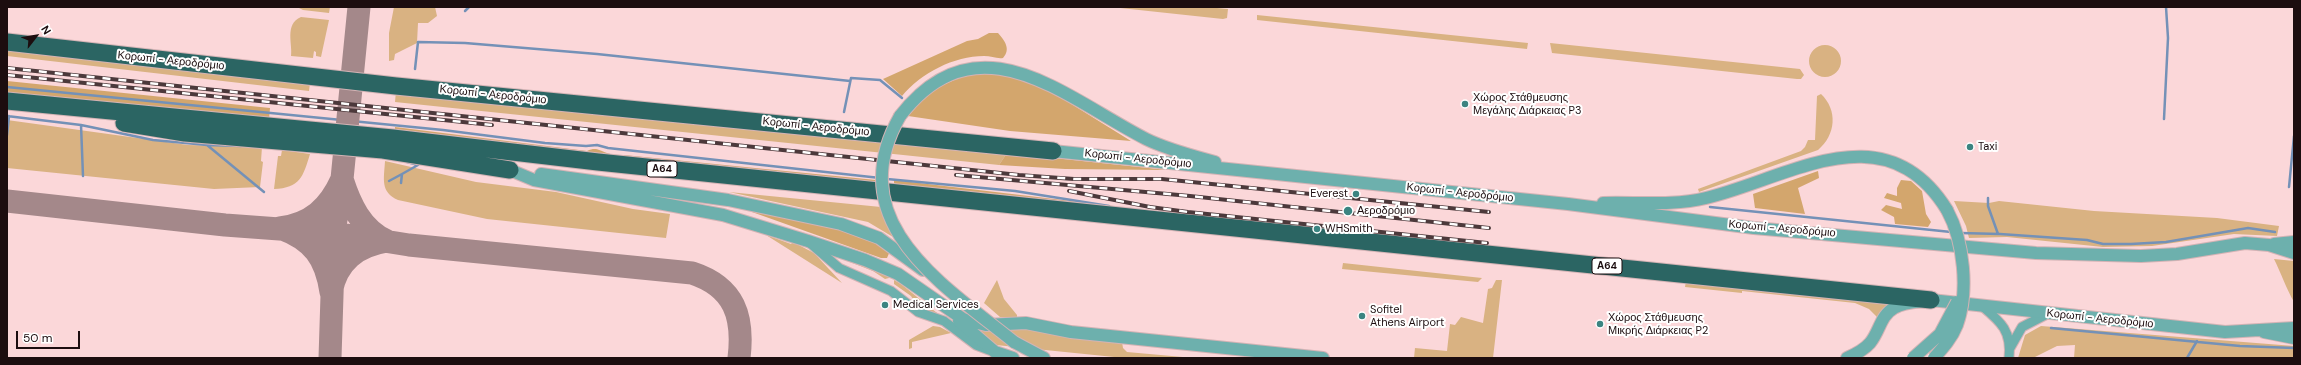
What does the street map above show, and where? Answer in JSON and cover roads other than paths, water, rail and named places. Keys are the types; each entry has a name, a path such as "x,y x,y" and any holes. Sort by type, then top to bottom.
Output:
{"highway":[{"name":"Κορωπί - Αεροδρόμιο","path":"7,42 396,86 1053,151"},
{"name":"Κορωπί - Αεροδρόμιο","path":"7,102 393,138 598,162 1931,300"},
{"path":"42,105 130,124 185,133 383,150 510,170"}],"street":[{"path":"956,296 904,245 887,211 882,189 883,159 889,137 900,116 920,94 946,77 971,69 1005,68 1035,77 1072,96 1147,140 1211,160 1257,171"},
{"name":"Κορωπί - Αεροδρόμιο","path":"1053,151 1568,204 1754,228 2036,253 2130,257 2177,254 2236,243 2269,245"},
{"path":"1568,204 1628,202 1660,203 1704,199 1732,191 1802,166 1851,156 1882,160 1910,172 1934,192 1948,210 1961,246 1961,311 1957,325 1949,340 1934,358"},
{"path":"510,170 728,200 841,224 867,232 901,252 1014,342 1044,358"},
{"path":"510,170 534,180 723,215 808,240 866,260 898,274 942,306 963,319 975,324 1026,323 1071,332 1323,358"},
{"path":"808,240 839,268 881,286 918,312 944,321 976,345 1013,358"},
{"path":"2269,245 2294,242"},
{"path":"2269,245 2294,252"},
{"path":"1913,358 1929,345 1948,321 1960,293 1962,277"},
{"name":"Κορωπί - Αεροδρόμιο","path":"1931,300 2225,332 2294,328"},
{"path":"1847,358 1866,348 1871,342 1880,323 1894,308 1906,303 1931,300"},
{"path":"942,306 995,352"},
{"path":"1982,306 2004,326 2010,348 2009,358"},
{"path":"2010,348 2022,327 2049,313"},
{"path":"2260,330 2294,338"}],"waterway":[{"path":"465,11 469,7"},
{"path":"2164,119 2168,38 2166,7"},
{"path":"415,69 418,42 465,43 597,54 850,81"},
{"path":"844,112 851,78 880,80 902,98"},
{"path":"7,87 443,130 545,143 586,146 597,145 608,148 880,178"},
{"path":"7,116 81,125 153,140 207,145"},
{"path":"7,135 9,116"},
{"path":"81,125 83,176"},
{"path":"2289,187 2294,136"},
{"path":"241,146 207,145 264,192"},
{"path":"402,174 418,165 407,162"},
{"path":"389,181 402,174 401,183"},
{"path":"887,179 1015,191 1109,206"},
{"path":"1988,198 1988,206 1998,234"},
{"path":"1710,207 1951,232"},
{"path":"1960,233 2000,234 2087,240 2103,244 2131,244 2166,242 2248,228 2275,232"},
{"path":"2051,328 2240,346 2294,348"},
{"path":"2187,358 2197,341"}],"railway":[{"path":"7,68 1019,175 1074,179 1162,179 1489,212"},
{"path":"7,75 492,125"},
{"path":"956,175 1190,196 1489,228"},
{"path":"1069,191 1150,207 1188,212 1487,243"}],"place":[{"name":"Χώρος Στάθμευσης Μεγάλης Διάρκειας P3","path":"1465,104"},
{"name":"Taxi","path":"1970,147"},
{"name":"Everest","path":"1356,194"},
{"name":"Αεροδρόμιο","path":"1348,211"},
{"name":"WHSmith","path":"1317,229"},
{"name":"Medical Services","path":"885,305"},
{"name":"Sofitel Athens Airport","path":"1362,316"},
{"name":"Χώρος Στάθμευσης Μικρής Διάρκειας P2","path":"1600,324"}]}
